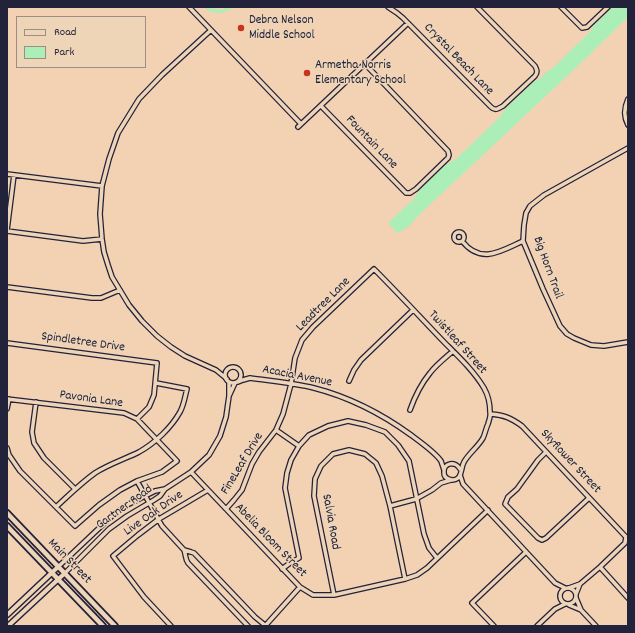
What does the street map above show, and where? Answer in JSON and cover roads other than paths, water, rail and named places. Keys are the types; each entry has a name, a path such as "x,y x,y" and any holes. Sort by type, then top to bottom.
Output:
{"main road":[{"name":"Main Street","path":"7,513 115,626"},
{"name":"Main Street","path":"7,526 103,626"}],"street":[{"path":"189,7 300,126 408,23"},
{"name":"Crystal Beach Lane","path":"388,7 408,23 491,108 496,110 503,106 535,76 537,72 535,66 477,7"},
{"path":"561,7 580,26 584,28 587,27 608,7"},
{"path":"211,30 162,75 139,99 118,133 102,186 100,214 102,239 104,252 112,277 129,305 157,336 171,348 216,370 228,380 237,382 250,378"},
{"name":"Fountain Lane","path":"321,106 404,191 408,193 416,189 448,158 448,151 445,146 365,64"},
{"path":"628,99 624,112 628,125"},
{"name":"Big Horn Trail","path":"628,148 544,195 530,206 525,217 523,241 550,307 563,331 574,338 591,345 604,346 628,342"},
{"path":"7,174 102,186"},
{"path":"14,175 7,231 83,241 102,239"},
{"path":"462,242 471,250 488,255 499,252 523,241"},
{"name":"Twistleaf Street","path":"374,269 470,370 484,389 489,401 491,414"},
{"name":"Leadtree Lane","path":"290,384 295,358 302,340 374,269"},
{"path":"7,287 92,298 101,298 120,290"},
{"path":"348,381 361,360 413,310"},
{"name":"Spindletree Drive","path":"7,343 157,363 156,383"},
{"path":"410,410 415,396 423,382 431,372 453,351"},
{"path":"216,370 226,370 235,367 250,378"},
{"path":"226,370 225,376 228,380 230,396"},
{"path":"230,396 237,382 242,377 240,370"},
{"name":"Acacia Avenue","path":"250,378 313,388 357,403 396,424 428,448 440,461 444,471"},
{"path":"56,507 75,489 96,473 114,463 140,452 157,440 181,411 187,388 156,383 154,395 148,407 137,419"},
{"name":"FineLeaf Drive","path":"226,509 242,490 252,464 259,452 276,430 283,414 290,384"},
{"name":"Gartner Road","path":"8,626 109,529 160,496 165,489 191,472 209,455 220,436 226,417 230,396"},
{"path":"7,409 8,399"},
{"name":"Pavonia Lane","path":"8,399 124,413 137,419 177,461 162,472 137,481"},
{"path":"36,402 32,432 34,443 44,458 75,489"},
{"path":"491,414 484,437 464,461 460,469 463,484 556,582 574,590 581,610 596,626"},
{"name":"Skyflower Street","path":"491,414 504,416 522,426 626,537 625,543 600,567"},
{"path":"282,569 290,562 299,558 285,488 286,473 291,460 299,446 309,435 328,426 348,421 366,425 385,432 398,445 409,461 424,534 429,548 437,558"},
{"path":"276,430 299,446"},
{"path":"7,448 9,455 20,471 75,526 99,504 137,481 162,526 184,550 186,555 185,559 188,563 248,626"},
{"name":"Salvia Road","path":"334,595 314,496 315,480 321,466 333,454 349,450 365,454 376,463 382,476 390,506 405,579"},
{"path":"546,452 538,460 517,489 508,497 505,504 538,538 542,540 589,498"},
{"name":"Acacia Avenue","path":"440,461 449,464"},
{"path":"441,483 447,465 464,461"},
{"path":"454,464 460,469"},
{"path":"444,471 446,477 463,484"},
{"name":"Abelia Bloom Street","path":"191,472 282,569 300,587 313,595 334,595 417,575 427,568 488,510"},
{"path":"390,506 416,499 441,483 459,478 460,475"},
{"name":"Gartner Road","path":"7,615 113,515 127,505 155,490 165,489"},
{"name":"Live Oak Drive","path":"170,626 144,597 113,556 159,519 208,490"},
{"path":"184,550 194,554 266,626 300,587"},
{"path":"494,626 472,602 526,552"},
{"path":"555,609 560,595 567,588 580,584 600,567 628,598"},
{"path":"556,582 561,601 581,610"},
{"path":"537,626 555,609 575,602 580,584"}],"place":[{"name":"Debra Nelson Middle School","path":"241,28"},
{"name":"Armetha Norris Elementary School","path":"307,73"}]}
